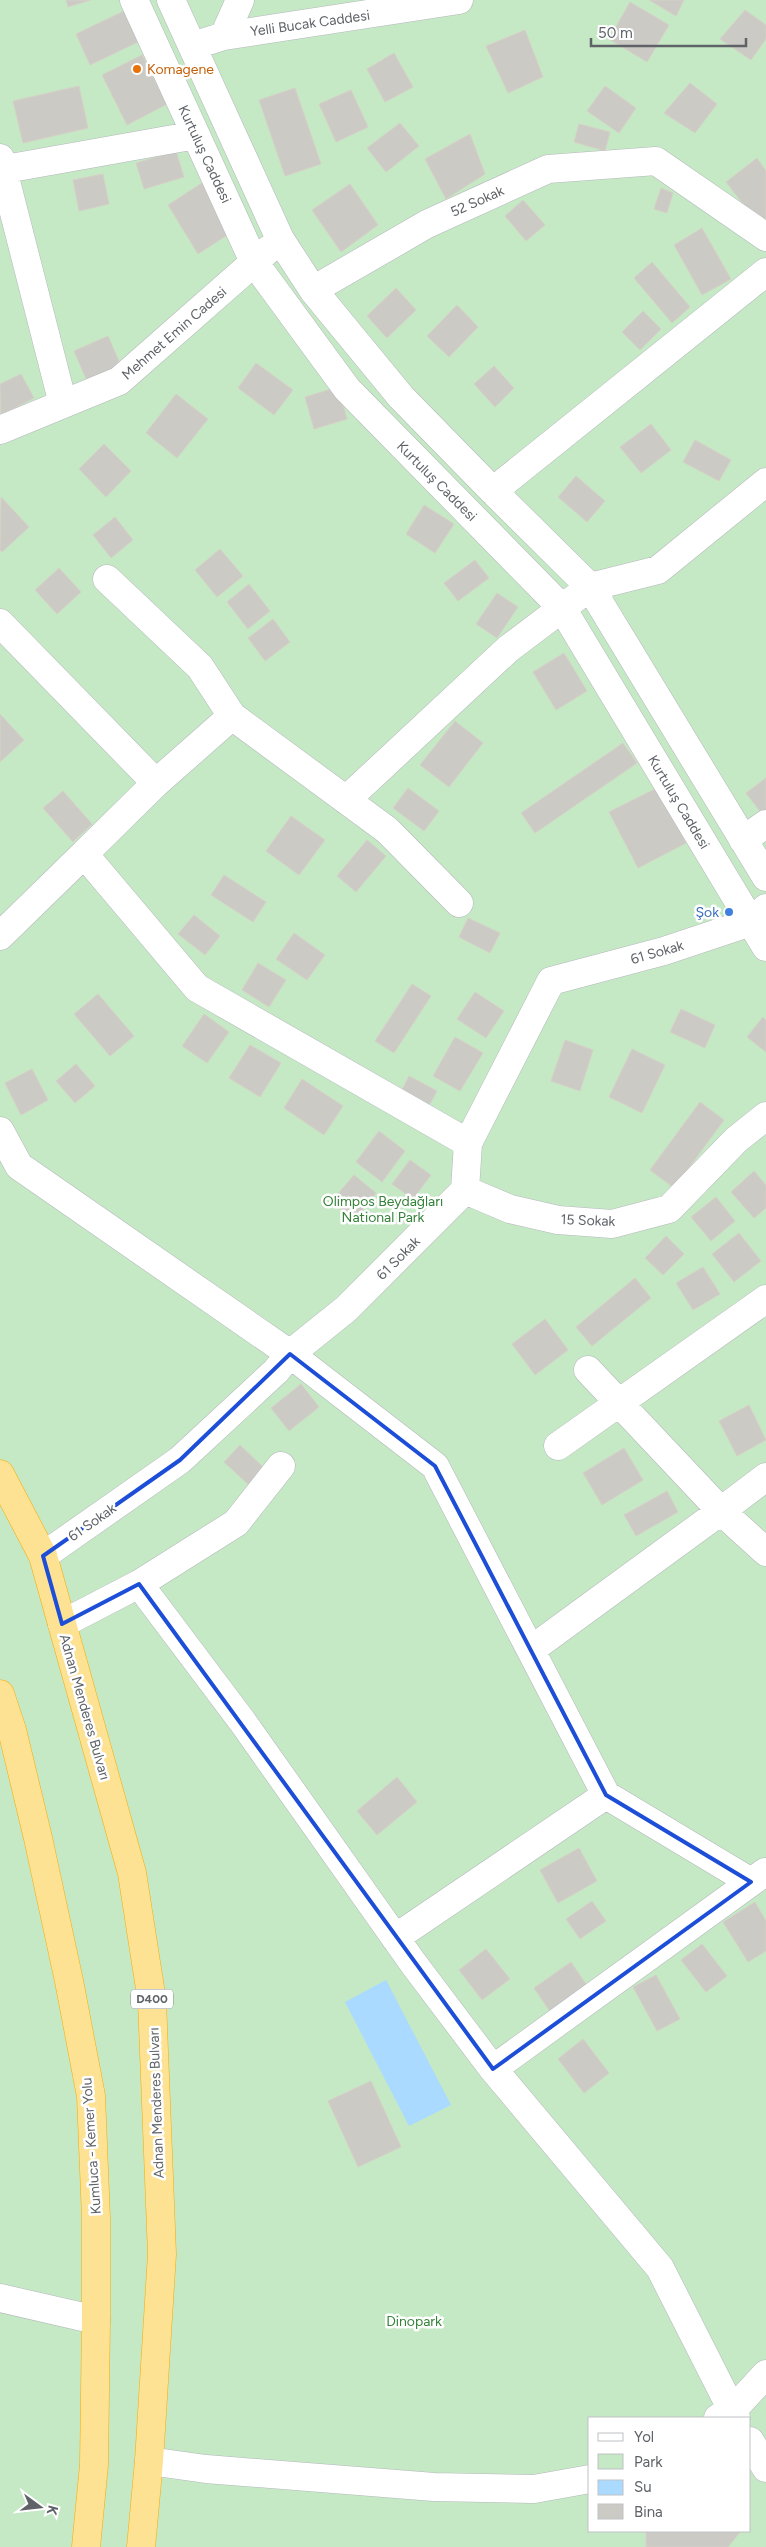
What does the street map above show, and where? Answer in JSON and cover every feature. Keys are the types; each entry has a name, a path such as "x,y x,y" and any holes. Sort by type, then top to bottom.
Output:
{"highway":[{"name":"Adnan Menderes Bulvarı","path":"0,1474 43,1556 132,1873 152,2001 162,2254 150,2461 141,2547"},
{"name":"Kumluca - Kemer Yolu","path":"0,1694 12,1730 38,1838 91,2096 96,2218 96,2320 94,2465 86,2547"}],"street":[{"name":"Kurtuluş Caddesi","path":"134,0 254,262 347,389 562,608 759,915 766,947"},
{"path":"171,0 280,239 313,290 402,397 492,491 590,587 766,877"},
{"path":"224,36 240,0"},
{"name":"Yelli Bucak Caddesi","path":"192,46 224,36 459,0"},
{"path":"63,404 1,166 196,135"},
{"name":"52 Sokak","path":"313,290 426,224 548,169 656,161 766,237"},
{"name":"Mehmet Emin Cadesi","path":"0,430 119,381 280,239"},
{"path":"492,491 766,272"},
{"path":"346,800 508,649 562,608 590,587 658,570 766,482"},
{"path":"107,579 200,667 232,716 386,830 460,903"},
{"path":"0,623 156,783"},
{"path":"0,936 156,783 232,716"},
{"path":"743,840 766,824"},
{"path":"84,854 197,988 468,1143"},
{"name":"61 Sokak","path":"43,1556 180,1460 276,1371 290,1354 346,1309 465,1190 468,1143 551,981 664,951 759,915"},
{"name":"15 Sokak","path":"465,1190 510,1209 558,1220 612,1224 669,1209 736,1140 766,1116"},
{"path":"0,1131 19,1166 290,1354 435,1466 532,1649 606,1795 759,1877 493,2069"},
{"path":"558,1446 766,1299"},
{"path":"588,1370 721,1511 766,1552"},
{"path":"62,1624 139,1584 236,1523 281,1466"},
{"path":"532,1649 766,1477"},
{"path":"139,1584 242,1721 395,1938 493,2069 660,2268 729,2416 766,2374"},
{"path":"395,1938 606,1795"},
{"path":"0,2298 96,2320"},
{"path":"751,2443 766,2468"},
{"path":"150,2461 206,2469 434,2487 534,2489 588,2479"}],"highlighted area":[{"path":"290,1354 435,1466 606,1795 751,1882 493,2069 139,1584 62,1624 43,1556 180,1460"}],"green space":[{"name":"Olimpos Beydağları National Park","path":"0,0 766,0 766,2547 0,2547"}],"water":[{"path":"386,1980 451,2105 409,2126 345,2002"}],"building":[{"path":"66,0 91,0 68,7"},
{"path":"649,0 684,0 676,16"},
{"path":"630,2 669,25 647,62 609,39"},
{"path":"126,10 140,41 90,65 76,34"},
{"path":"745,10 766,25 766,39 751,60 720,39"},
{"path":"525,30 543,77 508,93 486,46"},
{"path":"394,53 413,87 385,102 367,69"},
{"path":"142,55 167,104 127,125 102,75"},
{"path":"690,83 717,104 695,133 664,113"},
{"path":"79,86 88,128 23,143 13,101"},
{"path":"605,86 636,108 619,133 587,111"},
{"path":"295,88 321,164 285,176 259,100"},
{"path":"351,90 368,127 336,142 319,104"},
{"path":"400,123 419,146 386,172 367,148"},
{"path":"579,124 610,132 605,151 574,142"},
{"path":"470,134 485,174 446,199 425,159"},
{"path":"176,151 184,177 144,189 136,163"},
{"path":"757,158 766,171 766,223 761,227 726,182"},
{"path":"103,174 109,204 79,211 73,180"},
{"path":"205,181 235,230 198,254 168,205"},
{"path":"350,184 378,225 341,252 312,210"},
{"path":"661,188 673,193 667,213 654,209"},
{"path":"523,200 545,225 526,241 505,216"},
{"path":"702,228 731,279 702,295 674,245"},
{"path":"652,262 690,307 672,323 634,278"},
{"path":"396,288 416,310 387,338 367,316"},
{"path":"457,305 478,327 449,357 427,336"},
{"path":"643,311 661,329 640,350 622,332"},
{"path":"108,336 121,366 87,381 74,351"},
{"path":"256,363 293,390 274,415 238,388"},
{"path":"494,366 514,388 495,407 474,384"},
{"path":"21,374 34,398 1,415 0,384"},
{"path":"338,387 347,419 314,429 305,397"},
{"path":"176,394 208,419 177,458 146,433"},
{"path":"651,424 671,450 641,473 620,447"},
{"path":"695,440 731,460 719,481 683,462"},
{"path":"104,444 131,471 106,497 79,469"},
{"path":"576,476 605,501 587,522 558,497"},
{"path":"1,497 29,527 2,552 0,550"},
{"path":"424,505 454,524 435,553 406,534"},
{"path":"115,517 133,540 111,558 93,535"},
{"path":"220,549 243,576 217,597 195,570"},
{"path":"475,560 489,578 458,601 444,583"},
{"path":"59,568 81,592 57,614 35,590"},
{"path":"249,584 270,611 248,629 227,602"},
{"path":"497,593 518,607 497,638 476,624"},
{"path":"273,619 290,642 265,661 248,638"},
{"path":"564,653 587,691 556,710 533,672"},
{"path":"0,714 24,740 0,762"},
{"path":"455,721 483,743 449,787 420,765"},
{"path":"623,743 637,763 535,833 521,813"},
{"path":"766,778 766,817 765,818 746,793"},
{"path":"408,788 439,811 424,831 393,808"},
{"path":"657,788 686,843 638,868 609,812"},
{"path":"63,791 92,824 73,842 43,808"},
{"path":"291,816 325,840 299,875 266,851"},
{"path":"367,840 386,856 356,892 337,876"},
{"path":"224,875 266,902 253,922 211,895"},
{"path":"194,915 220,936 205,955 178,934"},
{"path":"468,918 500,933 490,953 459,937"},
{"path":"294,933 325,955 307,980 276,959"},
{"path":"258,963 286,980 269,1007 242,990"},
{"path":"412,984 431,996 394,1053 375,1041"},
{"path":"475,992 504,1011 486,1038 457,1019"},
{"path":"98,994 134,1036 110,1056 74,1014"},
{"path":"681,1009 715,1025 705,1048 670,1032"},
{"path":"204,1014 229,1032 207,1063 182,1046"},
{"path":"763,1017 766,1020 766,1052 747,1037"},
{"path":"455,1037 483,1053 460,1091 433,1076"},
{"path":"565,1040 593,1050 580,1091 551,1081"},
{"path":"250,1045 281,1063 260,1097 229,1078"},
{"path":"632,1049 665,1065 642,1113 609,1097"},
{"path":"76,1064 95,1086 75,1103 56,1081"},
{"path":"32,1069 48,1100 21,1115 5,1083"},
{"path":"409,1076 437,1091 427,1109 400,1094"},
{"path":"302,1079 343,1106 324,1135 284,1108"},
{"path":"700,1102 724,1120 674,1188 650,1170"},
{"path":"379,1131 405,1151 382,1182 356,1162"},
{"path":"410,1160 431,1175 413,1199 392,1184"},
{"path":"754,1171 766,1185 766,1208 754,1218 731,1192"},
{"path":"354,1175 376,1193 354,1220 331,1202"},
{"path":"716,1197 735,1221 711,1241 691,1217"},
{"path":"739,1233 761,1261 734,1282 712,1254"},
{"path":"666,1236 684,1254 663,1275 645,1258"},
{"path":"703,1267 720,1294 693,1310 676,1283"},
{"path":"635,1278 651,1298 592,1346 576,1327"},
{"path":"545,1319 568,1350 535,1375 512,1344"},
{"path":"301,1384 319,1407 289,1431 271,1408"},
{"path":"749,1405 766,1440 737,1456 719,1421"},
{"path":"240,1445 265,1469 249,1485 224,1462"},
{"path":"624,1448 643,1480 602,1505 583,1473"},
{"path":"667,1491 678,1512 636,1536 624,1515"},
{"path":"397,1777 417,1802 377,1835 357,1811"},
{"path":"579,1848 597,1881 558,1903 540,1870"},
{"path":"592,1901 606,1921 580,1939 566,1919"},
{"path":"755,1902 766,1921 766,1951 748,1962 723,1922"},
{"path":"702,1944 727,1976 706,1992 681,1960"},
{"path":"486,1949 510,1979 482,2000 459,1970"},
{"path":"571,1962 588,1987 551,2013 534,1988"},
{"path":"656,1975 680,2019 657,2031 633,1987"},
{"path":"583,2039 609,2073 584,2093 558,2059"},
{"path":"371,2081 401,2147 358,2167 328,2101"},
{"path":"646,2532 740,2532 728,2547 646,2547"}],"place":[{"name":"Komagene","path":"137,69"},
{"name":"Şok","path":"729,912"}],"park label":[{"name":"Dinopark","path":"414,2321"}]}
